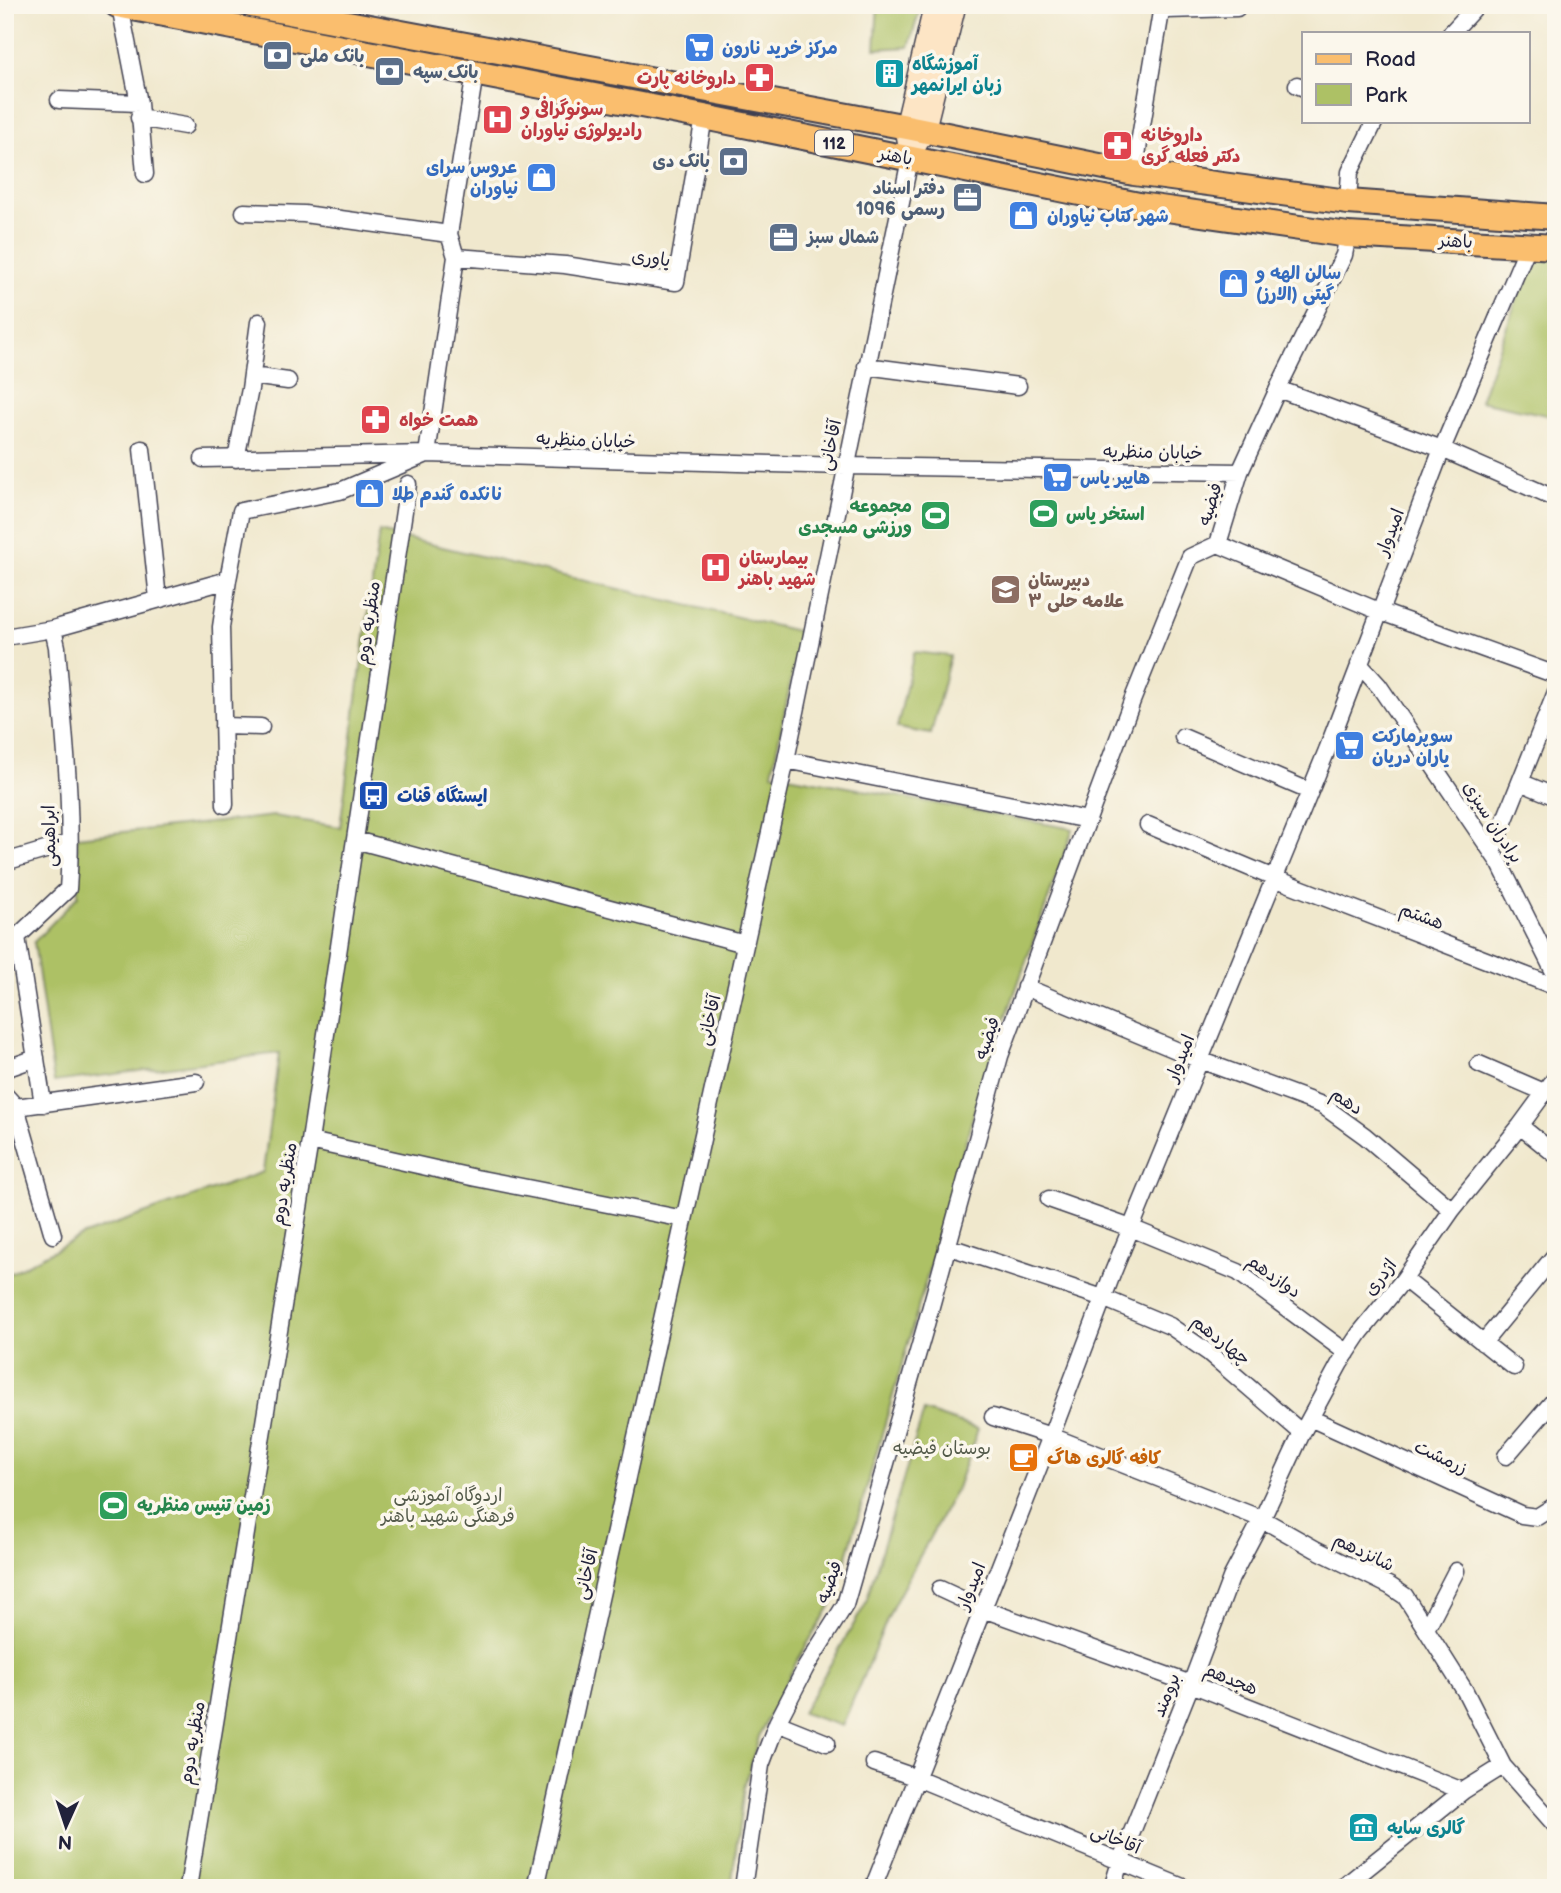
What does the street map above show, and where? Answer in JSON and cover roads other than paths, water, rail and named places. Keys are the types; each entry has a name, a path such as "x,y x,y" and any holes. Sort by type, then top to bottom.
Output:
{"main road":[{"name":"باهنر","path":"251,5 328,13 913,142 1139,205 1348,235 1556,247"},
{"path":"913,142 936,5"},
{"path":"913,142 954,5"},
{"name":"باهنر","path":"119,6 704,117 913,142 1348,202 1556,217"},
{"path":"1348,202 1348,235"}],"street":[{"path":"1452,32 1477,5"},
{"path":"119,6 139,111 145,174"},
{"path":"1134,173 1161,12 1237,8"},
{"path":"203,459 426,454 456,257 449,234 475,73"},
{"path":"60,100 139,111 185,125"},
{"name":"یاوری","path":"456,257 565,265 676,282 704,117"},
{"path":"1348,202 1350,172 1375,122"},
{"name":"آقاخانی","path":"536,1888 786,760 913,142"},
{"path":"244,212 304,214 449,234"},
{"name":"فیضیه","path":"743,1888 761,1765 777,1723 806,1667 845,1605 1000,1056 1132,701 1190,557 1218,544 1240,472 1344,255 1348,235"},
{"name":"امیدوار","path":"873,1888 1103,1298 1310,791 1442,450 1528,246"},
{"path":"236,459 252,376 258,321"},
{"path":"866,366 1018,386"},
{"path":"252,376 288,381"},
{"path":"1278,389 1442,450 1556,499"},
{"path":"142,449 158,599"},
{"name":"خیابان منظریه","path":"228,580 241,511 340,491 426,454 845,466 1240,472"},
{"name":"منظریه دوم","path":"188,1888 310,1141 408,484"},
{"path":"1218,544 1381,612 1556,675"},
{"path":"5,638 53,629 228,580 221,627 225,805"},
{"name":"ابراهیمی","path":"43,1104 17,937 68,889 68,792 57,647 53,629"},
{"name":"برادران سبزی","path":"1359,664 1379,686 1492,852 1556,975"},
{"path":"1492,852 1556,692"},
{"path":"223,726 261,727"},
{"path":"1183,737 1310,791"},
{"path":"786,760 1088,820"},
{"path":"1520,782 1556,797"},
{"name":"هشتم","path":"1148,825 1274,878 1556,987"},
{"path":"355,840 745,944"},
{"path":"5,862 69,843"},
{"name":"دهم","path":"1025,988 1200,1060 1322,1105 1365,1136 1452,1210"},
{"path":"5,1069 36,1058"},
{"path":"1479,1064 1544,1092"},
{"name":"اژدری","path":"1262,1519 1302,1433 1347,1353 1404,1279 1452,1210 1556,1077"},
{"path":"54,1235 10,1101 43,1104 196,1082"},
{"path":"1520,1126 1556,1155"},
{"path":"310,1141 477,1178 684,1219"},
{"name":"دوازدهم","path":"1049,1199 1131,1228 1238,1272 1347,1353"},
{"name":"چهاردهم","path":"947,1246 1103,1298 1170,1326 1209,1353 1302,1433"},
{"path":"1483,1343 1556,1254"},
{"path":"1404,1279 1514,1367"},
{"path":"1506,1456 1554,1403"},
{"name":"شانزدهم","path":"993,1417 1051,1436 1262,1519 1405,1596 1465,1690 1503,1766 1556,1826"},
{"name":"زرمشت","path":"1310,1418 1521,1515 1537,1517 1556,1505"},
{"name":"برومند","path":"1112,1888 1231,1578 1262,1519"},
{"path":"1426,1629 1456,1571"},
{"name":"هجدهم","path":"940,1589 983,1609 1191,1684 1463,1791"},
{"path":"777,1723 827,1743"},
{"name":"آقاخانی","path":"874,1763 917,1778 1185,1888"},
{"path":"1342,1888 1463,1791 1503,1766"}],"place":[{"name":"مرکز خرید نارون","path":"699,48"},
{"name":"بانک ملی","path":"277,56"},
{"name":"بانک سپه","path":"390,72"},
{"name":"آموزشگاه زبان ایرانمهر","path":"889,74"},
{"name":"داروخانه پارت","path":"759,78"},
{"name":"سونوگرافی و رادیولوژی نیاوران","path":"498,119"},
{"name":"داروخانه دکتر فعله گری","path":"1118,145"},
{"name":"بانک دی","path":"733,161"},
{"name":"عروس سرای نیاوران","path":"541,177"},
{"name":"دفتر اسناد رسمی 1096","path":"968,198"},
{"name":"شهر کتاب نیاوران","path":"1024,216"},
{"name":"شمال سبز","path":"784,237"},
{"name":"سالن الهه و گیتی (الارز)","path":"1233,283"},
{"name":"همت خواه","path":"376,420"},
{"name":"هایپر یاس","path":"1057,478"},
{"name":"نانکده گندم طلا","path":"369,494"},
{"name":"استخر یاس","path":"1043,514"},
{"name":"مجموعه ورزشی مسجدی","path":"935,516"},
{"name":"بیمارستان شهید باهنر","path":"716,568"},
{"name":"دبیرستان علامه حلی ۳","path":"1005,590"},
{"name":"سوپرمارکت یاران دریان","path":"1349,746"},
{"name":"ایستگاه قنات","path":"374,796"},
{"name":"کافه گالری هاگ","path":"1024,1458"},
{"name":"زمین تنیس منظریه","path":"114,1505"},
{"name":"گالری سایه","path":"1364,1828"}],"park label":[{"name":"بوستان فیضیه","path":"942,1448"},
{"name":"اردوگاه آموزشی فرهنگی شهید باهنر","path":"448,1505"}]}
